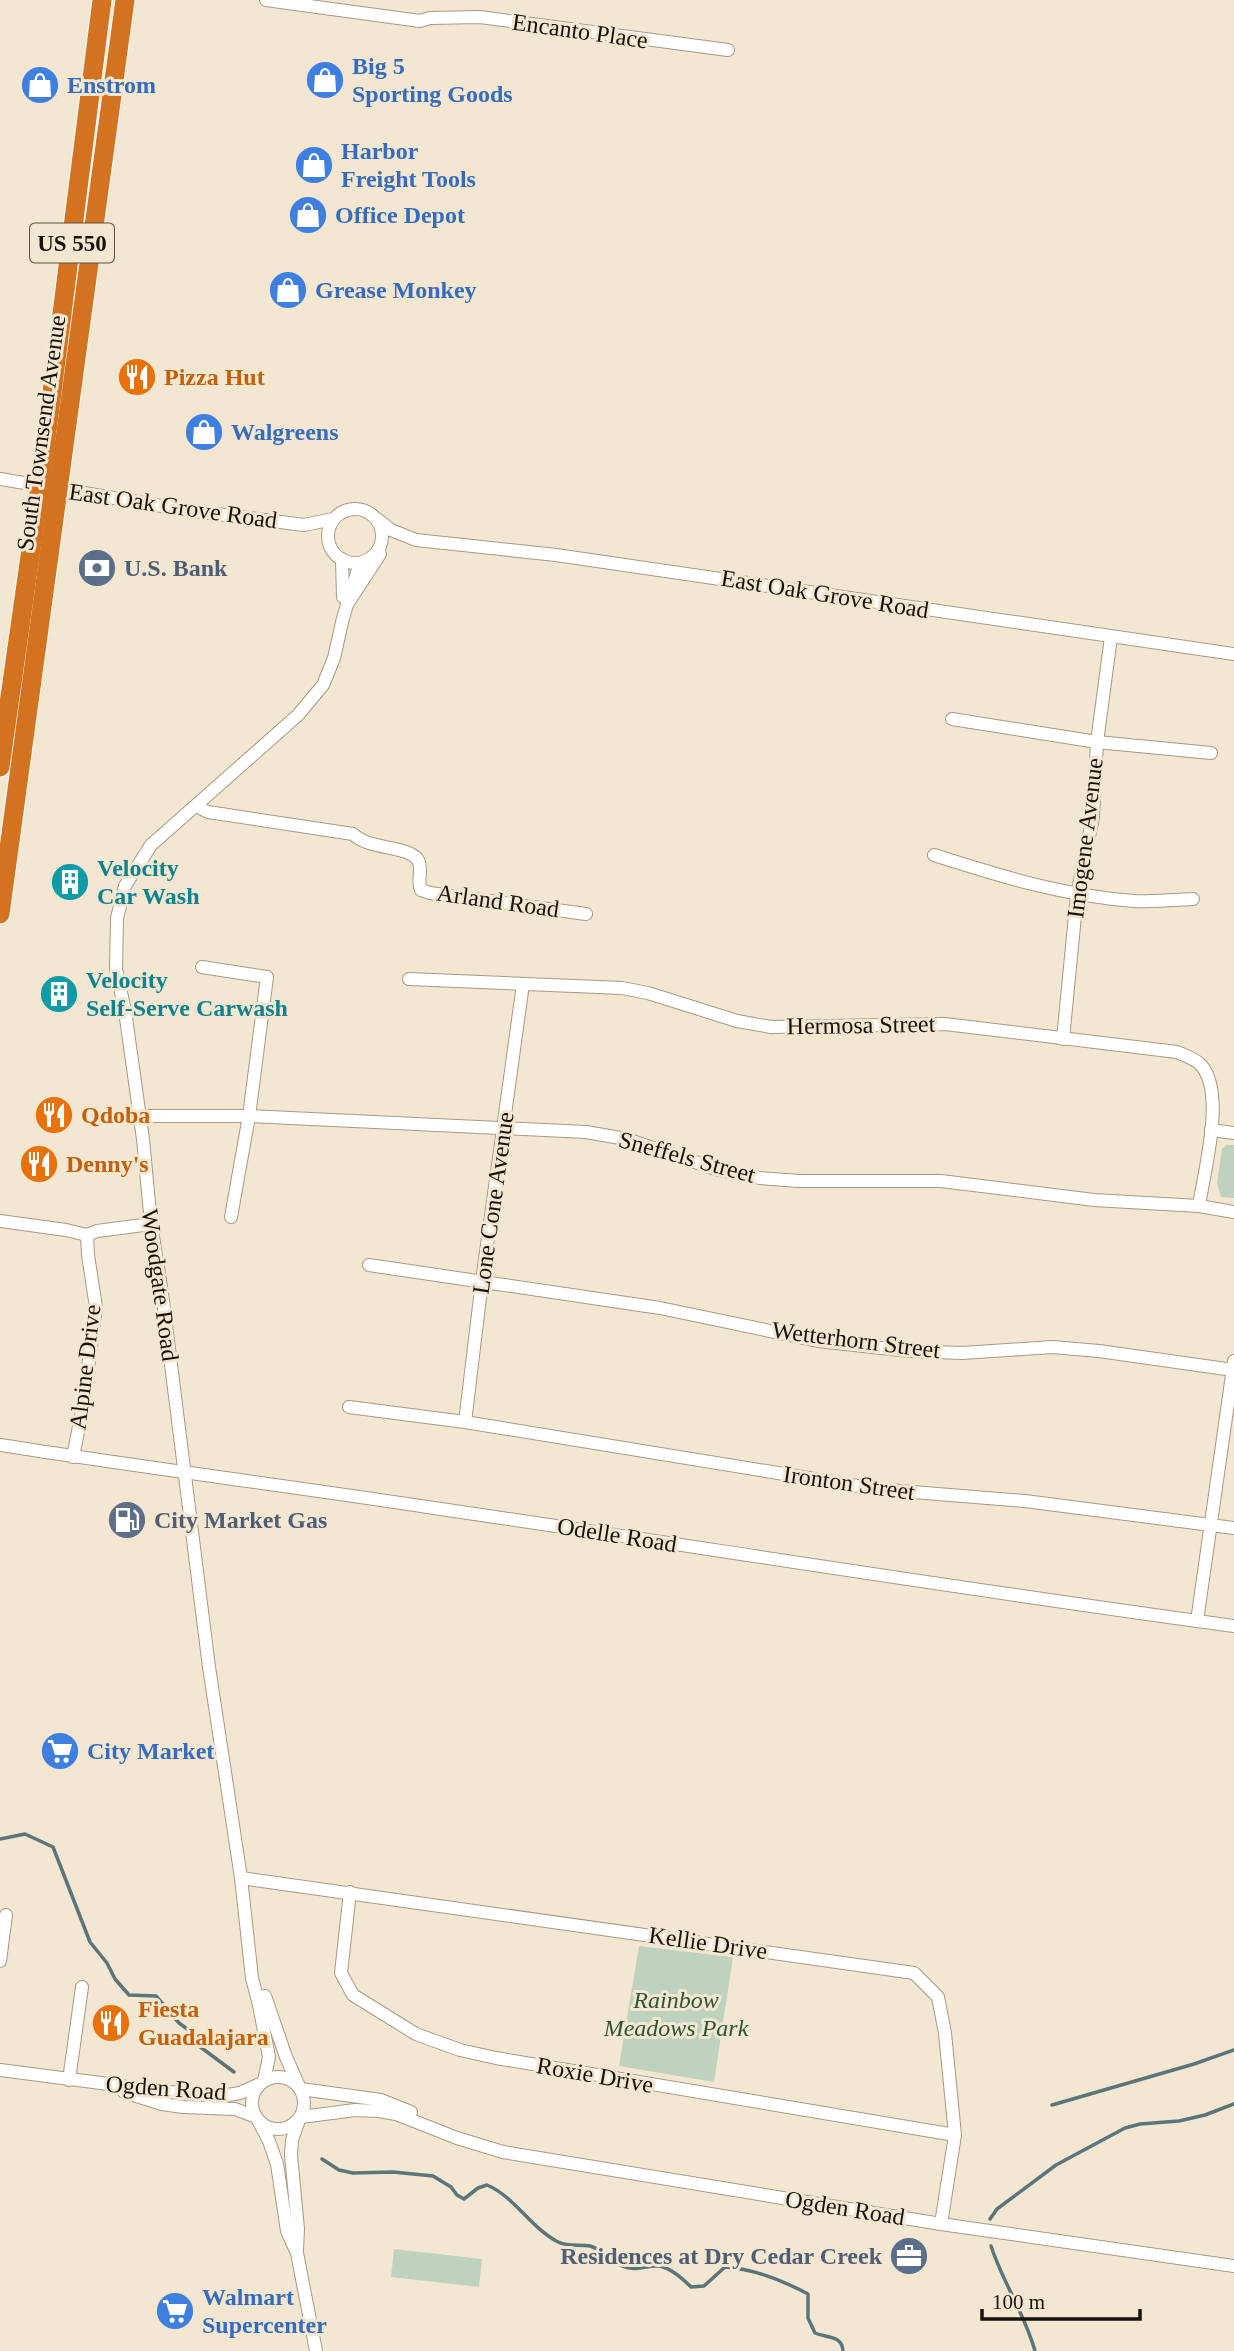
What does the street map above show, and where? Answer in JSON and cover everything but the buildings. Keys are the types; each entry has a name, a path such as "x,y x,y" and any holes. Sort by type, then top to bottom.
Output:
{"highway":[{"name":"South Townsend Avenue","path":"0,914 102,0"},
{"name":"South Townsend Avenue","path":"0,767 49,487 125,0"}],"street":[{"name":"Encanto Place","path":"266,0 420,21 430,18 480,18 728,50"},
{"name":"East Oak Grove Road","path":"0,479 186,510 304,525 333,519"},
{"path":"349,509 363,511 377,519 385,546 370,558 360,563 342,559 331,549 327,535 336,515 349,509"},
{"name":"East Oak Grove Road","path":"377,519 391,530 416,540 573,557 1234,654"},
{"name":"East Oak Grove Road","path":"304,525 328,542"},
{"name":"East Oak Grove Road","path":"385,546 416,540"},
{"name":"Woodgate Road","path":"348,603 359,590 385,546"},
{"name":"Woodgate Road","path":"342,559 343,618"},
{"name":"Woodgate Road","path":"262,2082 269,2057 252,1978 241,1878 209,1667 151,1224 140,1116 125,1011 116,969 119,908 130,877 151,845 298,715 323,685 334,658 360,563"},
{"name":"Imogene Avenue","path":"1063,1039 1077,895 1093,817 1097,742 1111,637"},
{"path":"952,719 1097,742 1211,753"},
{"name":"Arland Road","path":"196,806 208,812 353,834 360,841 377,847 406,851 415,856 420,864 418,883 421,890 430,893 586,914"},
{"path":"934,855 1011,880 1077,895 1136,901 1194,899"},
{"path":"202,967 267,977 250,1116 232,1217"},
{"name":"Hermosa Street","path":"409,979 622,988 648,993 737,1021 771,1027 945,1024 1177,1052 1200,1064 1210,1081 1213,1101 1211,1130"},
{"name":"Lone Cone Avenue","path":"465,1422 523,984"},
{"name":"Sneffels Street","path":"140,1116 250,1116 586,1132 626,1139 719,1170 760,1178 799,1181 941,1181 1094,1200 1199,1206 1234,1212"},
{"path":"1199,1206 1211,1130 1234,1133"},
{"path":"0,1221 87,1235 97,1231 151,1224"},
{"name":"Alpine Drive","path":"73,1457 83,1406 96,1307 87,1235"},
{"name":"Wetterhorn Street","path":"369,1265 660,1308 818,1340 909,1351 962,1353 1052,1347 1233,1366"},
{"path":"1198,1621 1233,1366"},
{"name":"Ironton Street","path":"349,1407 465,1422 876,1489 1024,1501 1234,1528"},
{"name":"Odelle Road","path":"0,1445 1234,1626"},
{"name":"Kellie Drive","path":"241,1878 914,1973 938,1997 946,2033 955,2135 941,2224"},
{"name":"Roxie Drive","path":"350,1892 341,1973 353,1995 416,2035 460,2050 496,2058 955,2135"},
{"path":"0,1961 6,1915"},
{"name":"Woodgate Road","path":"250,1953 286,2057 300,2087"},
{"path":"69,2080 82,1987"},
{"name":"Ogden Road","path":"0,2070 221,2096 240,2093 262,2082"},
{"path":"296,2253 298,2229 290,2155 292,2140 305,2103 300,2087 292,2080 278,2077 262,2082 253,2096 253,2110 277,2164 287,2231 296,2253 316,2351"},
{"name":"Ogden Road","path":"69,2080 162,2104 235,2109 257,2118"},
{"name":"Ogden Road","path":"300,2087 395,2104 457,2138"},
{"name":"Ogden Road","path":"300,2118 355,2110 379,2110 503,2152 941,2224 1234,2266"},
{"path":"257,2118 265,2126 283,2129 300,2118"}],"green space":[{"path":"1226,1145 1234,1145 1234,1198 1221,1197 1217,1183 1222,1149"},
{"name":"Rainbow Meadows Park","path":"639,1946 733,1957 714,2082 619,2066"},
{"path":"394,2249 482,2259 479,2287 391,2277"}],"waterway":[{"path":"0,1839 25,1834 53,1847 90,1942 107,1963 115,1979 129,1995 156,1996 179,2023 190,2031 199,2046 234,2072"},
{"path":"1052,2105 1234,2050"},
{"path":"990,2219 997,2209 1056,2165 1125,2128 1179,2121 1234,2104"},
{"path":"322,2159 339,2170 353,2173 393,2172 433,2176 464,2199 478,2188 487,2185 506,2197 539,2229 558,2242 595,2248 627,2268 663,2267 691,2287 704,2286 725,2267 768,2276 808,2294 808,2318 815,2333 837,2340 843,2351"},
{"path":"991,2246 1026,2324 1035,2351"}],"place":[{"name":"Big 5 Sporting Goods","path":"325,80"},
{"name":"Enstrom","path":"40,85"},
{"name":"Harbor Freight Tools","path":"314,165"},
{"name":"Office Depot","path":"308,215"},
{"name":"Grease Monkey","path":"288,290"},
{"name":"Pizza Hut","path":"137,377"},
{"name":"Walgreens","path":"204,432"},
{"name":"U.S. Bank","path":"97,568"},
{"name":"Velocity Car Wash","path":"70,882"},
{"name":"Velocity Self-Serve Carwash","path":"59,994"},
{"name":"Qdoba","path":"54,1115"},
{"name":"Denny's","path":"39,1164"},
{"name":"City Market Gas","path":"127,1520"},
{"name":"City Market","path":"60,1751"},
{"name":"Fiesta Guadalajara","path":"111,2023"},
{"name":"Residences at Dry Cedar Creek","path":"909,2256"},
{"name":"Walmart Supercenter","path":"175,2311"}]}
